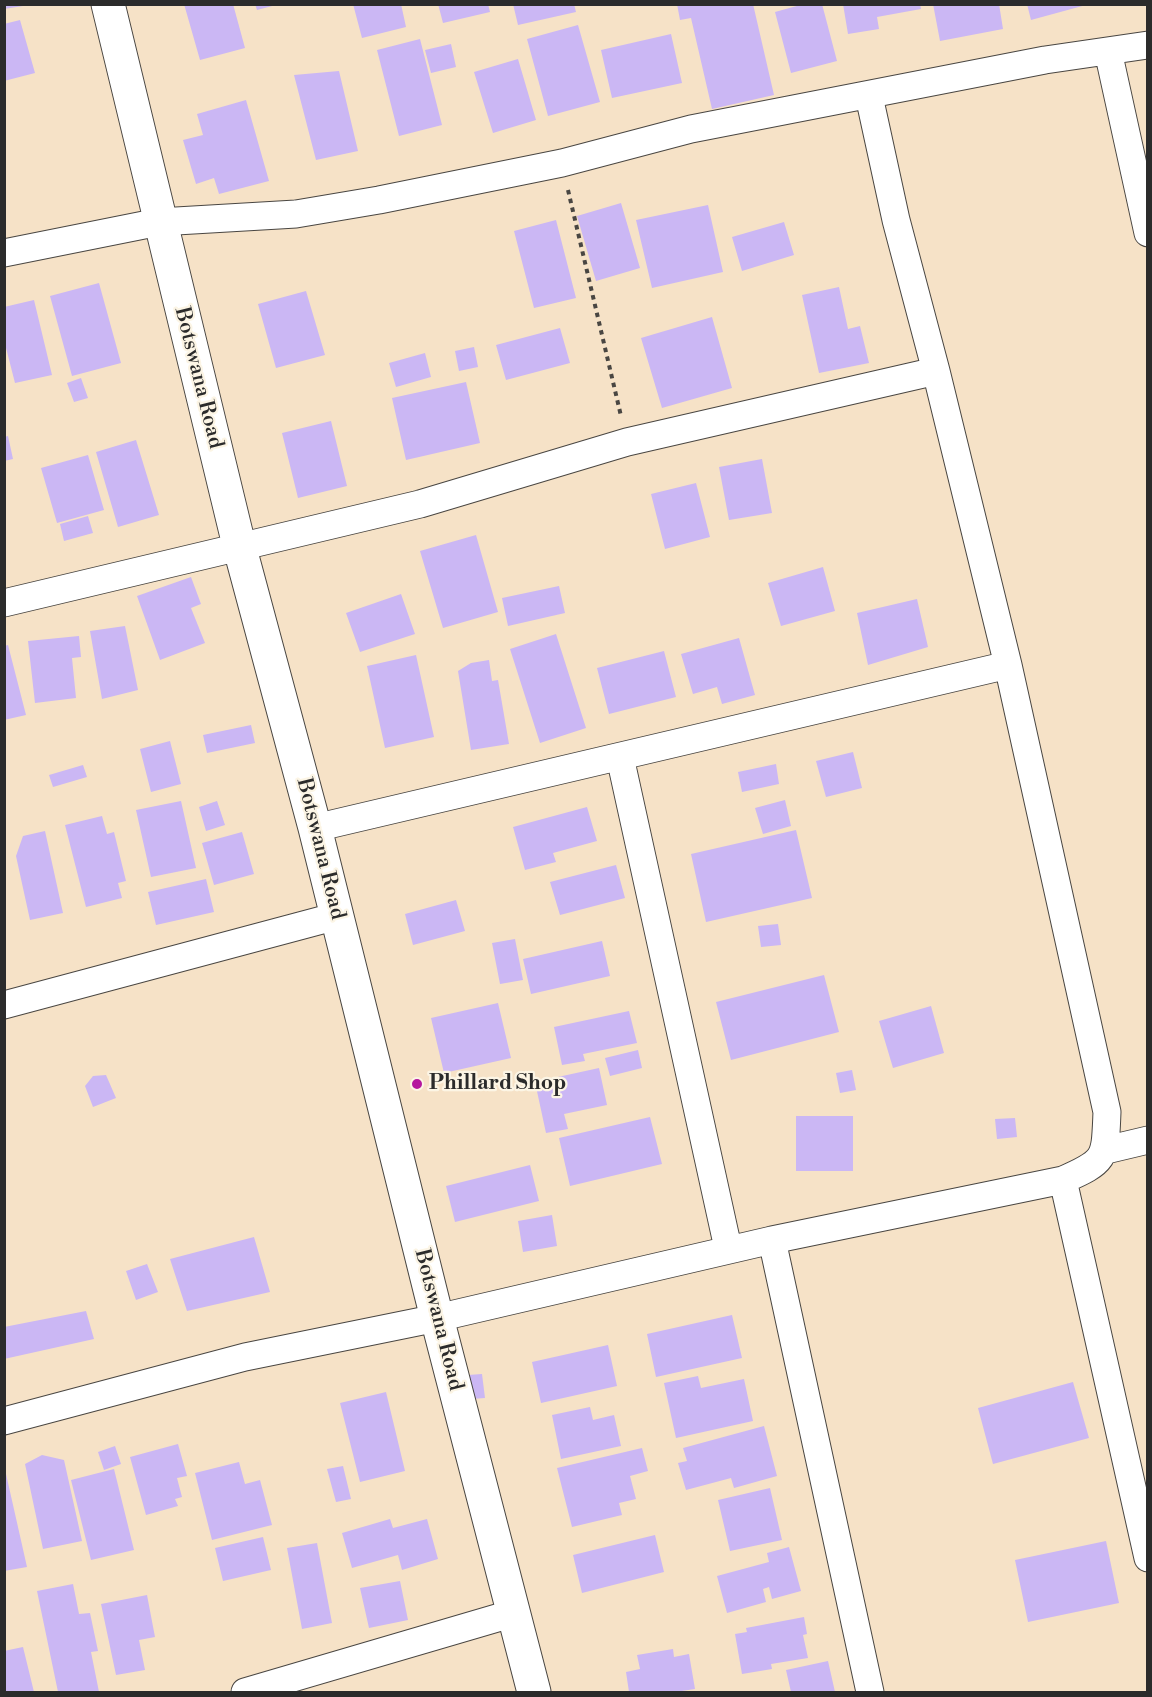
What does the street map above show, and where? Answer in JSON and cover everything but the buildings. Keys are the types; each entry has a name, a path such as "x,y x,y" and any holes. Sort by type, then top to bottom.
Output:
{"street":[{"name":"Botswana Road","path":"108,4 239,545 315,828 437,1318 534,1692"},
{"path":"4,253 159,222 296,214 562,163 691,129 1045,60 1148,45"},
{"path":"1108,51 1148,233"},
{"path":"868,96 896,220 936,371 1008,665 1107,1112 1106,1150"},
{"path":"4,603 239,545 420,504 627,442 936,371"},
{"path":"315,828 1008,665"},
{"path":"620,756 728,1248"},
{"path":"4,1005 337,916"},
{"path":"4,1421 245,1357 437,1318 728,1248 1063,1180 1089,1169 1106,1150 1148,1140"},
{"path":"1063,1180 1148,1558"},
{"path":"772,1240 870,1692"},
{"path":"245,1692 514,1613"}],"path":[{"path":"562,163 627,442"}],"place":[{"name":"Phillard Shop","path":"417,1084"}]}
